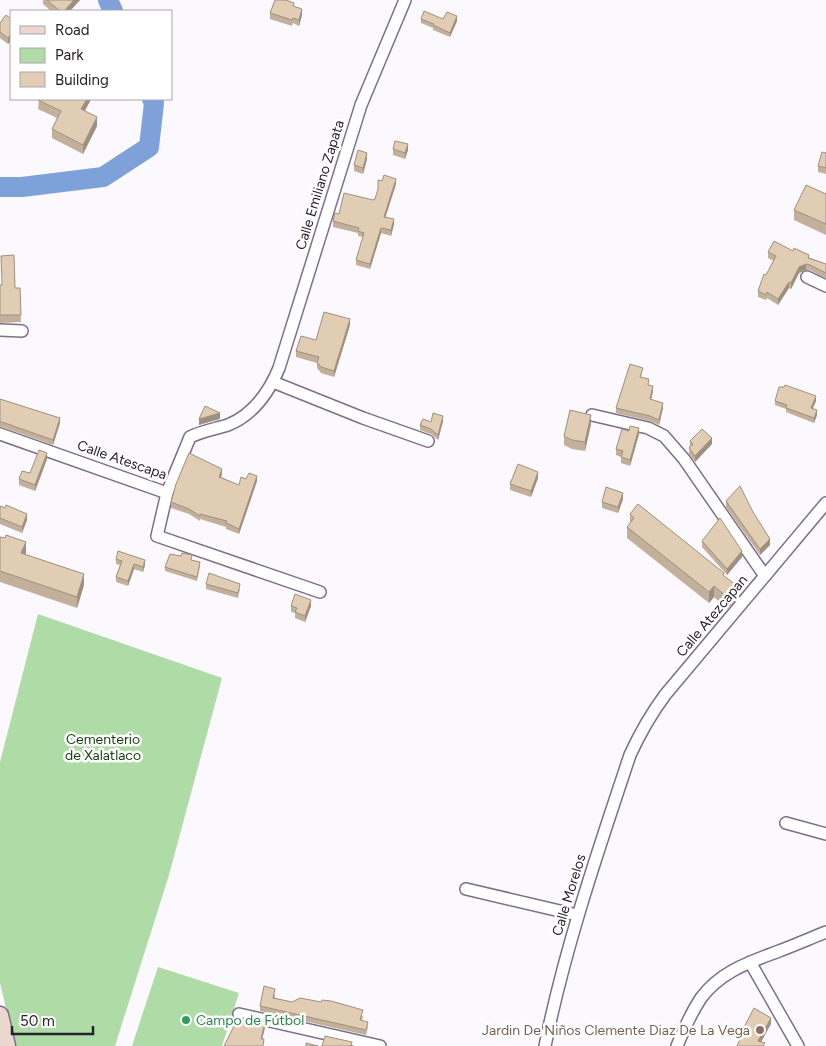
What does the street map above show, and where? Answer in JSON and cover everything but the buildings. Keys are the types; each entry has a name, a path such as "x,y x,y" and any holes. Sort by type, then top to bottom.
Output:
{"main road":[{"path":"0,1015 7,1046"}],"street":[{"name":"Calle Emiliano Zapata","path":"273,382 361,105 405,0"},
{"path":"807,277 826,286"},
{"path":"0,330 22,331"},
{"path":"273,382 363,418 428,441"},
{"name":"Calle Atescapa","path":"0,434 167,493 190,437 200,432 229,424 245,416 259,403 273,382"},
{"path":"592,415 648,428 664,436 684,458 765,576"},
{"path":"167,493 157,536 320,592"},
{"name":"Calle Atezcapan","path":"630,755 650,715 826,503"},
{"name":"Calle Morelos","path":"544,1046 554,1001 578,915 630,755"},
{"path":"786,823 826,834"},
{"path":"466,889 578,915"},
{"path":"677,1046 690,1016 710,987 731,970 826,932"},
{"path":"750,962 798,1046"},
{"path":"239,1014 380,1046"}],"green space":[{"name":"Cementerio de Xalatlaco","path":"38,614 222,678 169,875 115,1046 15,1046 0,983 0,762"},
{"name":"Campo de Fútbol","path":"158,967 239,993 222,1046 132,1046"}],"waterway":[{"path":"108,0 113,10"},
{"path":"0,187 22,187 103,177 149,147 154,103 152,100"}],"place":[{"name":"Campo de Fútbol","path":"186,1020"},
{"name":"Jardin De Niños Clemente Diaz De La Vega","path":"760,1030"}]}
